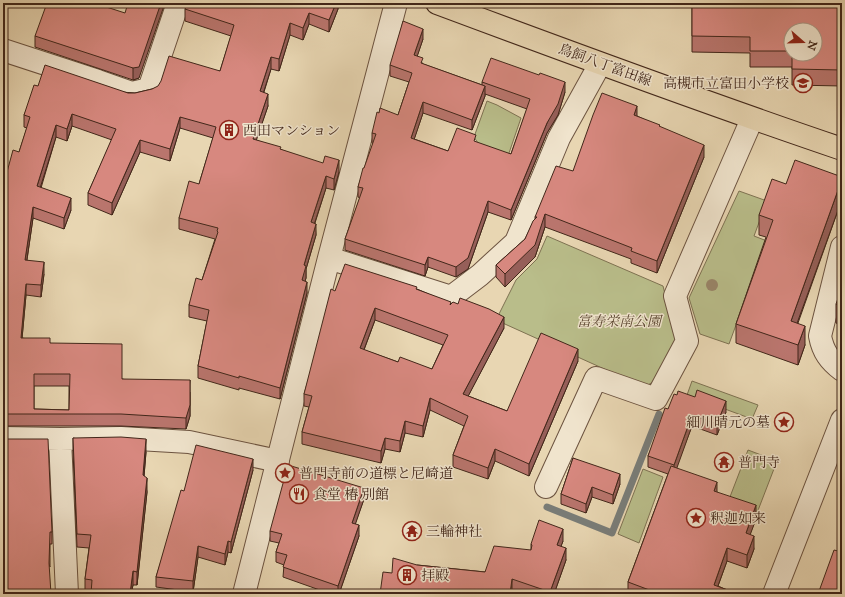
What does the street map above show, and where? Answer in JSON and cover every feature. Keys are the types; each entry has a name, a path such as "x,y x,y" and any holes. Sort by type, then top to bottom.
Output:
{"main road":[{"name":"鳥飼八丁富田線","path":"437,3 752,119 842,149"}],"street":[{"path":"3,50 132,93 149,89 178,3"},
{"path":"244,594 329,258 396,3"},
{"path":"329,258 451,297 480,275 516,242 559,138 600,64"},
{"path":"546,487 596,378 656,399 687,342 675,296 752,119"},
{"path":"842,247 820,336 822,346 827,356 842,370"},
{"path":"774,594 842,420"},
{"path":"3,438 121,438 189,442 278,461"},
{"path":"60,439 67,594"}],"green space":[{"path":"487,101 521,118 508,156 480,146 474,137"},
{"path":"739,191 767,201 754,236 767,241 729,344 700,334 689,298"},
{"name":"富寿栄南公園","path":"547,236 663,286 677,341 655,381 644,387 496,320 516,280 537,259"},
{"path":"692,381 758,405 752,419 687,395"},
{"path":"748,450 777,461 757,513 728,502"},
{"path":"643,469 663,477 639,543 618,534"}],"building":[{"path":"47,3 94,3 125,13 128,3 161,3 139,67 133,68 35,36"},
{"path":"187,3 336,3 329,20 309,13 303,28 290,23 279,59 271,57 260,91 268,94 253,139 281,147 280,149 323,163 325,156 339,160 334,179 326,176 311,222 316,224 304,265 306,266 302,280 307,282 280,388 198,366 209,310 189,305 196,278 202,280 218,228 179,218 189,181 199,184 216,127 180,117 170,149 140,140 112,203 88,193 116,129 72,114 67,129 56,125 37,186 71,198 64,218 33,207 25,260 44,262 41,285 26,284 21,338 50,338 50,343 122,344 122,379 190,380 190,405 186,418 121,414 3,414 3,172 7,172 13,150 19,152 30,117 24,115 34,85 38,86 45,65 128,93 135,93 158,86 169,56 220,71 234,25 185,9","holes":["34,374 70,374 69,410 34,409"]},
{"path":"692,3 842,3 842,70 792,69 792,62 823,62 823,22 783,22 783,51 750,51 750,37 692,36"},
{"path":"403,21 423,29 414,55 423,58 421,63 485,86 472,120 423,102 411,138 448,151 457,128 476,135 474,141 511,154 530,99 482,82 491,58 539,75 540,73 565,82 558,104 547,123 511,210 488,201 468,258 456,267 428,257 425,265 345,239 363,188 358,187 363,168 376,134 372,133 377,112 379,113 380,108 398,115 412,73 390,65"},
{"path":"602,93 637,106 634,115 704,145 657,261 631,251 632,248 545,214 535,245 505,274 496,265 525,239 533,221 537,217 535,217 556,166 573,171"},
{"path":"795,160 842,177 791,321 805,326 798,345 736,324 773,220 759,215 772,179 786,184"},
{"path":"345,264 417,287 416,289 451,302 450,305 453,302 458,304 460,298 489,309 504,317 463,394 507,411 541,333 578,349 529,464 495,449 488,468 453,455 468,416 430,398 423,426 405,421 400,441 385,438 381,451 302,432 312,396 304,394 331,289 335,291","holes":["375,308 448,335 432,369 400,357 398,362 360,348"]},
{"path":"842,287 842,306 836,304"},
{"path":"697,390 726,401 717,424 692,415 674,465 648,456 665,408 668,409 674,394 677,395 678,391 695,397"},
{"path":"121,437 146,439 143,475 147,478 137,572 133,571 130,594 91,594 92,580 85,579 91,535 77,534 73,438"},
{"path":"3,439 48,439 52,532 50,532 49,563 51,594 3,594"},
{"path":"196,445 253,459 231,542 228,541 225,554 198,546 193,581 156,577 181,490 184,491"},
{"path":"573,458 620,474 613,495 592,487 586,504 561,494"},
{"path":"288,465 364,488 352,523 359,525 338,586 283,567 287,555 276,552 282,534 270,531"},
{"path":"671,466 717,482 714,491 756,505 746,533 754,536 747,555 727,548 714,585 736,594 660,594 628,582"},
{"path":"539,520 563,529 557,545 566,548 550,592 512,579 510,594 380,594 383,572 392,573 393,558 417,565 485,572 494,546 531,550 531,544"},
{"path":"842,542 842,594 818,594 834,550 838,551"},
{"path":"803,591 814,594 802,594"}],"waterway":[{"path":"547,507 612,533 659,414"}],"place":[{"name":"高槻市立富田小学校","path":"803,83"},
{"name":"西田マンション","path":"229,130"},
{"name":"細川晴元の墓","path":"784,422"},
{"name":"普門寺","path":"724,462"},
{"name":"普門寺前の道標と尼崎道","path":"285,473"},
{"name":"食堂 椿 別館","path":"299,494"},
{"name":"釈迦如来","path":"696,518"},
{"name":"三輪神社","path":"412,531"},
{"name":"拝殿","path":"407,575"}]}
